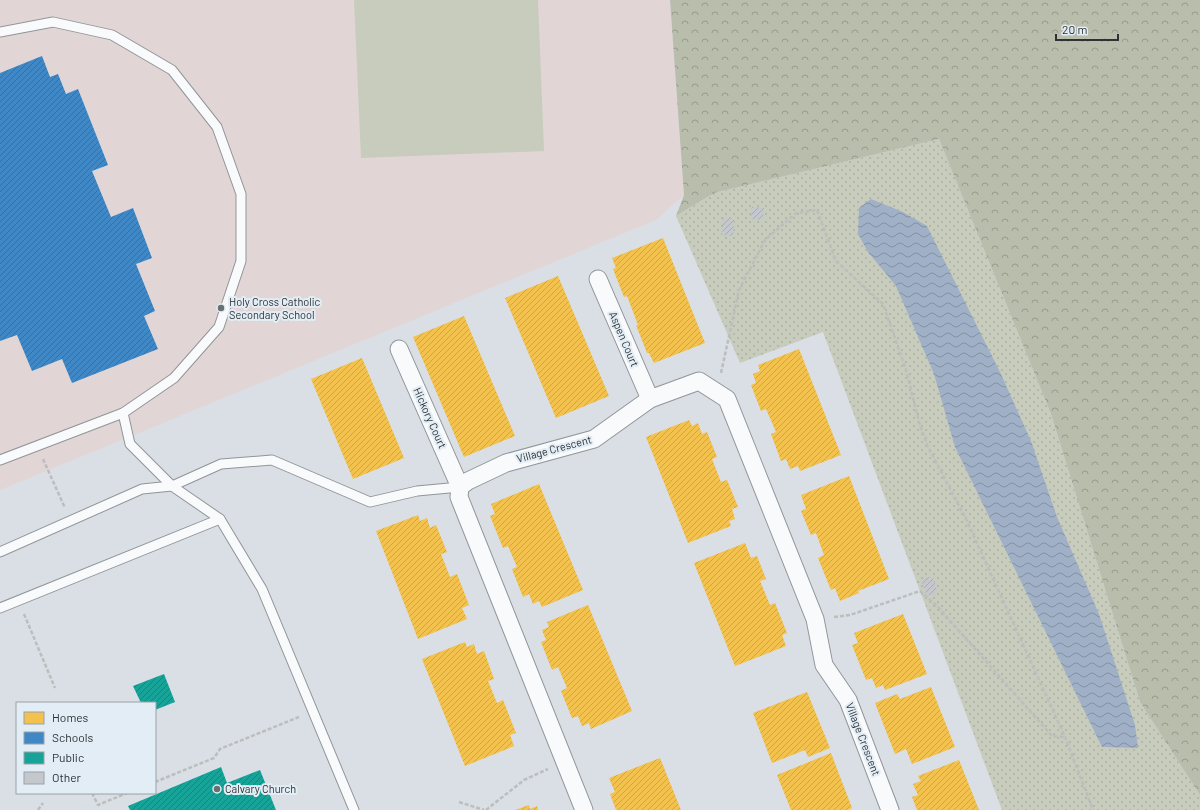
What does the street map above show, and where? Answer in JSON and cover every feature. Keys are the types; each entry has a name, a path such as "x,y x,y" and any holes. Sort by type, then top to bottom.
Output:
{"street":[{"name":"Aspen Court","path":"598,279 650,399"},
{"name":"Hickory Court","path":"399,349 460,487"},
{"name":"Village Crescent","path":"460,487 468,481 506,463 594,439 650,399 699,381 727,399 815,619 824,665 848,700 890,810"},
{"path":"460,487 459,497 584,810"}],"lane":[{"path":"0,32 53,22 112,35 172,70 217,126 241,194 241,261 219,326 174,378 123,413 0,460"},
{"path":"123,413 130,444 172,486 220,519 262,589 354,810"},
{"path":"0,552 142,490 172,486 221,464 272,460 370,502 417,491 460,487"},
{"path":"0,608 220,519"}],"path":[{"path":"717,392 739,290 765,240 796,213 817,210 836,261 883,304 906,370 919,422 927,445 966,519 1065,737 1092,810"},
{"path":"37,446 70,521"},
{"path":"815,619 850,615 920,591 938,607 1052,736 1065,737"},
{"path":"18,601 55,688"},
{"path":"156,782 214,758 220,749 313,711"},
{"path":"459,802 485,810 524,780 565,762"},
{"path":"92,794 98,805 126,794"},
{"path":"38,810 43,803"}],"shaded area":[{"name":"Holy Cross Catholic Secondary School","path":"0,0 670,0 684,195 656,220 0,490"}],"green space":[{"path":"354,0 538,0 544,151 361,158"},
{"path":"670,0 1200,0 1200,795 1140,702 1051,414 939,139 714,193 676,216 684,195"},
{"path":"939,139 1051,414 1140,702 1200,795 1200,810 1002,810 823,332 740,363 676,216 714,193"}],"water":[{"path":"871,199 903,212 927,226 1000,372 1031,441 1057,517 1099,614 1135,725 1138,748 1102,747 955,447 934,374 896,286 868,252 858,234 859,208"}],"building: Homes":[{"path":"663,238 705,343 654,363 649,353 647,353 627,296 624,297 613,269 616,268 612,258"},
{"path":"558,276 609,396 556,418 505,298"},
{"path":"464,316 515,436 464,457 413,337"},
{"path":"799,349 841,455 800,471 798,466 790,469 786,459 781,461 771,434 776,432 766,409 761,411 751,385 756,383 753,374 760,371 758,365"},
{"path":"362,358 404,458 353,479 311,379"},
{"path":"689,420 692,426 698,423 702,434 707,432 717,457 712,459 721,482 727,480 738,507 732,509 735,519 729,521 731,526 688,543 646,437"},
{"path":"849,476 889,579 858,591 859,593 840,601 835,588 831,590 818,558 824,555 816,533 811,535 801,511 806,509 801,495"},
{"path":"539,484 583,590 542,607 539,601 533,604 529,594 523,597 512,569 517,567 508,546 503,548 490,516 495,514 491,504"},
{"path":"418,515 420,521 427,518 430,528 436,525 447,552 441,554 450,577 457,574 469,605 462,608 467,619 418,639 376,531"},
{"path":"745,543 751,558 757,556 766,579 760,581 770,605 775,603 787,633 782,635 786,646 735,666 694,563"},
{"path":"588,605 632,711 591,729 589,723 582,726 578,716 572,718 561,691 567,688 558,667 552,670 541,642 546,640 542,630 549,627 547,622"},
{"path":"903,614 927,674 885,690 883,685 876,688 872,678 866,680 852,645 858,643 854,633"},
{"path":"465,642 467,647 474,644 477,654 484,651 494,679 488,681 497,703 503,700 516,733 510,735 514,746 465,766 422,659"},
{"path":"931,687 955,747 912,764 906,749 895,754 875,703 897,694 900,699"},
{"path":"807,692 830,748 808,757 805,750 772,763 753,713"},
{"path":"831,753 852,808 848,810 791,810 777,775"},
{"path":"660,758 681,810 616,810 610,794 615,792 609,778"},
{"path":"959,760 979,810 917,810 912,797 918,795 913,784 921,781 918,776"},
{"path":"529,805 530,809 537,806 538,810 515,810"}],"building: Schools":[{"path":"42,56 50,77 58,74 66,94 78,89 108,165 92,171 111,217 133,208 152,258 136,264 155,311 144,316 158,349 72,383 62,359 32,371 17,335 0,341 0,73"}],"building: Public":[{"path":"164,674 175,702 156,710 156,702 141,702 133,686"},
{"name":"Calvary Church","path":"221,767 227,783 260,770 276,810 130,810 128,806"}],"building: Other":[{"path":"752,207 764,208 763,220 750,219"},
{"path":"723,218 734,219 733,236 722,235"},
{"path":"924,578 933,578 937,590 935,595 930,596 926,594 922,582"}],"place":[{"name":"Holy Cross Catholic Secondary School","path":"221,308"},
{"name":"Calvary Church","path":"217,789"}]}
